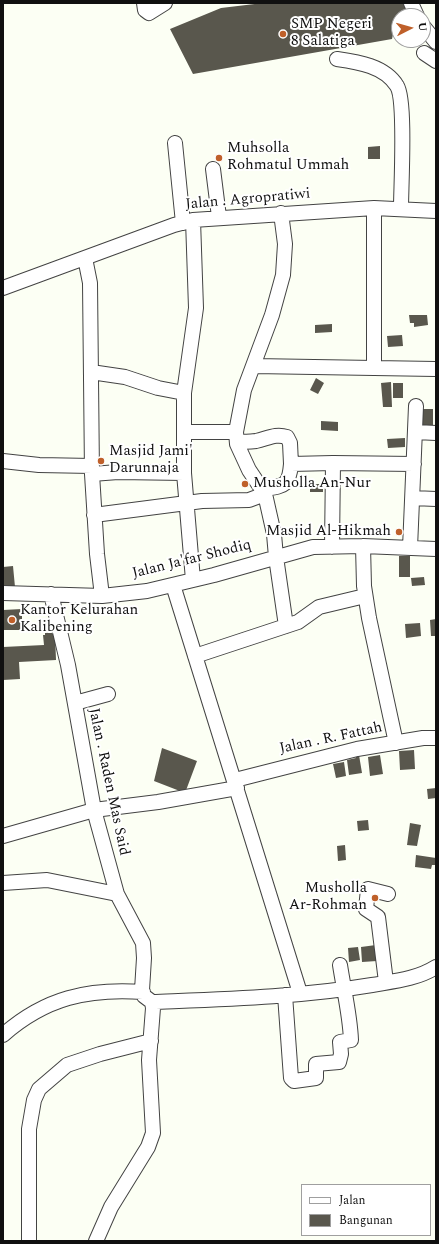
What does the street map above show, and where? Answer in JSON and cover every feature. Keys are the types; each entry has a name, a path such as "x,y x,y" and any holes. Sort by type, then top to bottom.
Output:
{"street":[{"path":"144,3 146,10 149,13 165,3"},
{"path":"424,53 436,61"},
{"path":"337,59 355,61 376,68 391,79 398,88 401,111 401,208"},
{"path":"174,143 188,222 196,308 184,393 184,473 193,580"},
{"path":"213,169 219,217"},
{"path":"374,208 374,368"},
{"name":"Jalan . Agropratiwi","path":"3,288 188,222 219,217 374,208 401,208 436,211"},
{"path":"281,213 285,244 283,275 272,315 244,390 236,436 249,470 264,492 274,534 286,626"},
{"path":"85,258 90,283 92,470 94,515 102,596"},
{"path":"254,366 436,369"},
{"path":"91,372 125,377 158,388 184,393"},
{"path":"410,548 416,406"},
{"path":"94,515 202,501 249,500 264,492 281,487 290,479 290,443 287,437 281,435 266,437 257,441 236,436 184,432"},
{"path":"416,432 436,433"},
{"path":"3,461 106,472 184,473"},
{"path":"332,463 332,547"},
{"path":"291,464 414,464"},
{"path":"413,498 436,499"},
{"path":"363,546 365,596 396,743"},
{"name":"Jalan Ja'far Shodiq","path":"3,593 102,596 147,591 313,547 363,546 436,549"},
{"path":"173,585 300,993"},
{"name":"Jalan . Raden Mas Said","path":"51,594 68,665 94,810 117,894 143,943 144,958 142,985 147,997 151,1041 150,1060 153,1133 148,1147 111,1207 96,1241"},
{"path":"195,656 298,622 319,607 365,596"},
{"path":"75,703 108,694"},
{"name":"Jalan . R. Fattah","path":"3,836 94,810 158,802 236,784 305,761 423,738 436,738"},
{"path":"3,883 47,880 117,894"},
{"path":"386,982 378,917 366,909 368,889 388,894"},
{"path":"285,995 291,1078 294,1081 316,1078 316,1064 339,1062 341,1054 340,1042 351,1040 349,1014 340,965"},
{"path":"3,1035 42,1008 72,996 100,991 147,997 285,995 344,989 414,978 436,967"},
{"path":"29,1241 30,1129 34,1100 39,1089 67,1065 100,1054 151,1041"}],"building":[{"name":"SMP Negeri 8 Salatiga","path":"263,3 403,3 405,8 391,8 391,39 193,74 170,29 221,8"},
{"path":"380,146 380,159 368,159 368,147"},
{"path":"409,315 427,315 428,325 414,327 414,323 410,323"},
{"path":"332,324 332,332 315,333 315,325"},
{"path":"402,335 403,346 388,347 387,336"},
{"path":"316,378 324,383 318,394 310,390"},
{"path":"391,382 392,407 383,407 381,383"},
{"path":"393,383 403,383 403,398 393,398"},
{"path":"423,409 433,409 433,425 423,425"},
{"path":"321,421 338,422 338,431 321,430"},
{"path":"405,438 405,447 388,448 387,439"},
{"path":"310,484 323,484 323,492 310,492"},
{"path":"399,556 410,556 410,577 399,577"},
{"path":"13,566 15,587 4,588 3,567"},
{"path":"424,577 425,585 412,586 411,578"},
{"name":"Kantor Kelurahan Kalibening","path":"22,609 22,630 3,630 3,610"},
{"path":"436,619 436,636 431,636 430,620"},
{"path":"420,623 421,636 406,638 405,624"},
{"path":"45,631 52,631 52,634 55,634 56,660 19,662 20,679 3,680 3,647 44,645 43,635 45,635"},
{"path":"162,748 197,761 185,793 154,781"},
{"path":"414,750 415,769 400,770 399,751"},
{"path":"359,755 362,773 349,775 347,760 356,758 355,756"},
{"path":"380,755 383,774 370,776 368,757"},
{"path":"344,762 346,776 336,778 333,764"},
{"path":"436,788 436,798 428,799 427,789"},
{"path":"368,820 369,830 358,831 357,821"},
{"path":"410,823 421,825 417,846 407,845"},
{"path":"345,845 346,860 338,861 337,846"},
{"path":"416,855 436,858 435,865 432,865 431,869 415,867"},
{"path":"376,945 377,961 362,962 361,947"},
{"path":"358,947 360,960 349,962 348,948"}],"place":[{"name":"SMP Negeri 8 Salatiga","path":"283,34"},
{"name":"Muhsolla Rohmatul Ummah","path":"219,158"},
{"name":"Masjid Jami' Darunnaja","path":"101,461"},
{"name":"Musholla An-Nur","path":"245,484"},
{"name":"Masjid Al-Hikmah","path":"399,532"},
{"name":"Kantor Kelurahan Kalibening","path":"12,620"},
{"name":"Musholla Ar-Rohman","path":"375,898"}]}
